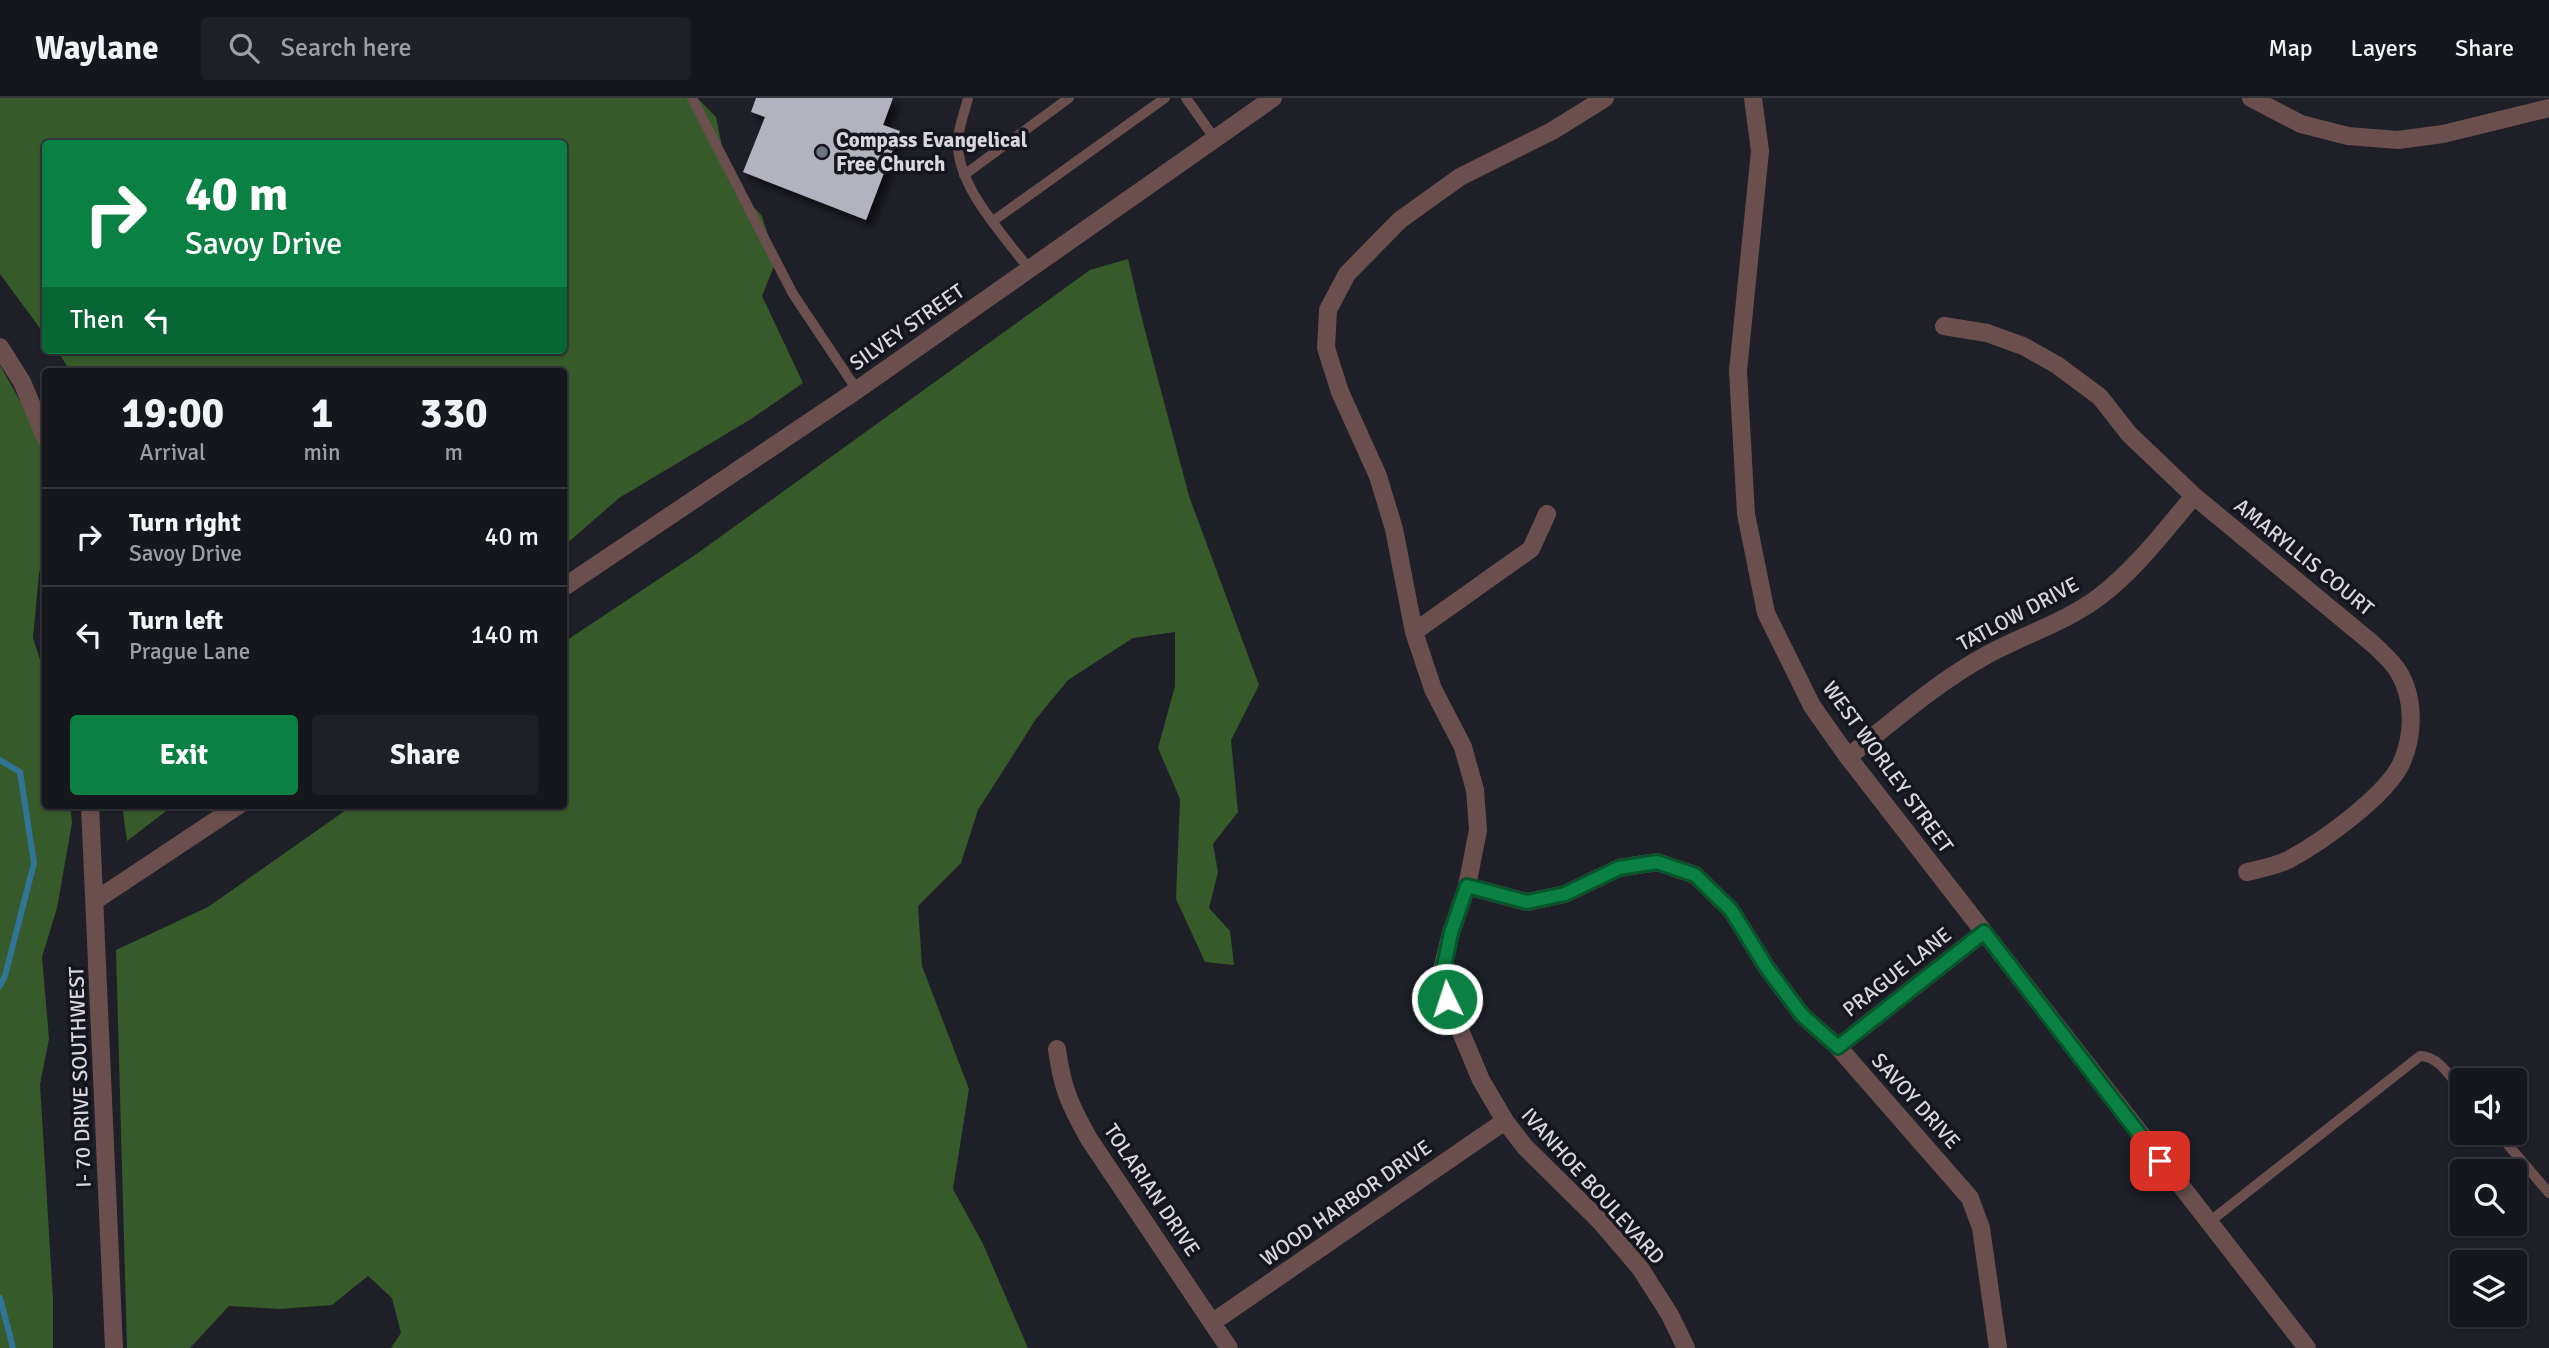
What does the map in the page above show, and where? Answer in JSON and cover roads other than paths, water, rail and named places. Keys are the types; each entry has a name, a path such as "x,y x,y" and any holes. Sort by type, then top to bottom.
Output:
{"street":[{"name":"SILVEY STREET","path":"567,585 857,390 1273,98"},
{"name":"IVANHOE BOULEVARD","path":"1605,98 1552,131 1460,177 1400,220 1347,274 1328,310 1326,348 1340,392 1378,476 1394,529 1414,632 1433,689 1463,747 1475,790 1478,830 1467,886 1451,933 1443,971 1447,999 1481,1080 1505,1121 1525,1147 1598,1219 1640,1268 1670,1315 1686,1348"},
{"name":"WEST WORLEY STREET","path":"1754,98 1760,152 1738,371 1746,513 1766,613 1812,706 1848,757 2307,1348"},
{"path":"2251,98 2301,124 2348,136 2398,140 2443,134 2549,108"},
{"name":"AMARYLLIS COURT","path":"1944,326 1987,333 2023,346 2057,365 2100,397 2129,434 2194,496 2373,644 2398,671 2410,701 2411,733 2401,765 2379,792 2331,833 2286,861 2247,872"},
{"path":"0,347 22,382 42,430"},
{"name":"TATLOW DRIVE","path":"1848,757 1953,675 1987,655 2064,620 2100,596 2137,564 2194,496"},
{"path":"1414,632 1531,549 1547,514"},
{"name":"I- 70 DRIVE SOUTHWEST","path":"90,809 114,1348"},
{"path":"96,900 233,809"},
{"name":"SAVOY DRIVE","path":"1467,886 1527,902 1565,894 1619,868 1657,862 1695,875 1731,910 1767,968 1802,1015 1838,1047 1970,1198 1981,1228 1998,1348"},
{"name":"PRAGUE LANE","path":"1838,1047 1984,932"},
{"name":"TOLARIAN DRIVE","path":"1057,1049 1061,1081 1076,1115 1229,1348"},
{"name":"WOOD HARBOR DRIVE","path":"1213,1322 1505,1121"}],"lane":[{"path":"692,98 793,293 857,390"},
{"path":"968,98 958,140 964,175 1029,269"},
{"path":"964,175 1069,98"},
{"path":"993,220 1165,98"},
{"path":"1186,98 1215,139"},
{"path":"2208,1223 2420,1056 2428,1056 2450,1077"},
{"path":"2508,1145 2549,1193"}],"waterway":[{"path":"0,760 20,772 34,863 5,976 0,986"},
{"path":"0,1298 13,1348"}],"place":[{"name":"Compass Evangelical Free Church","path":"822,152"}]}
